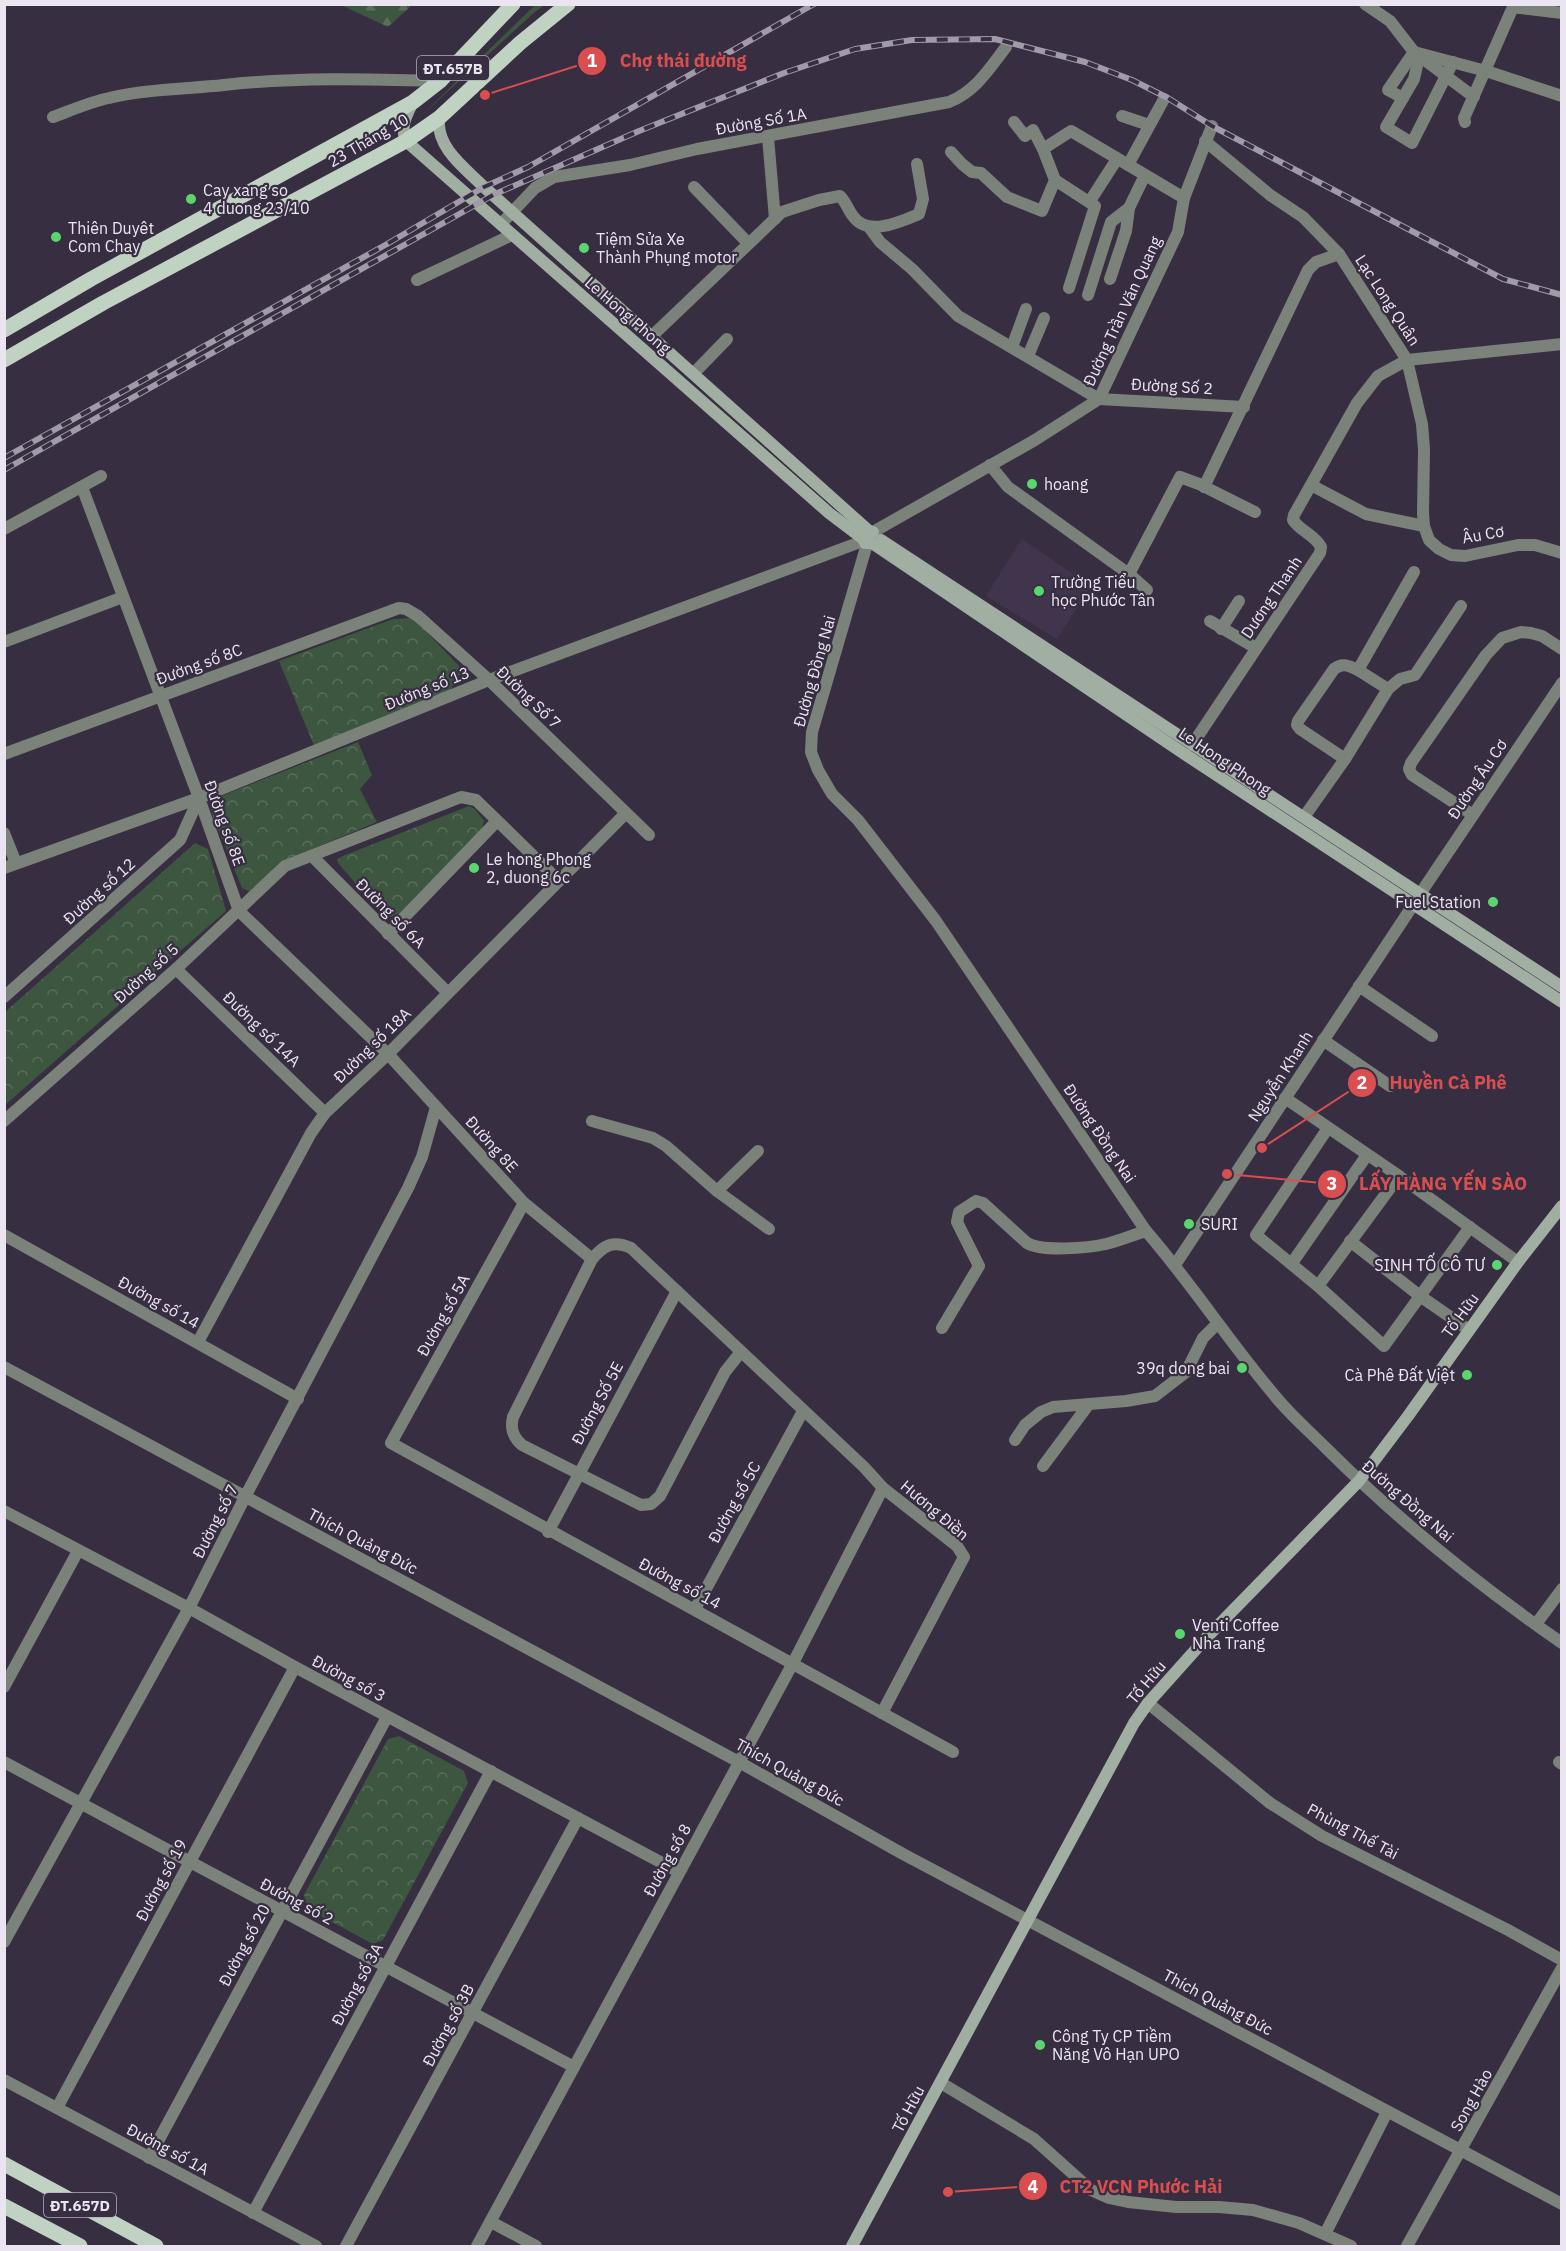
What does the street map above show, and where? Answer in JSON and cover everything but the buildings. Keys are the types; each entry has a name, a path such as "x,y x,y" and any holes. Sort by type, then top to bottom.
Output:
{"main road":[{"name":"23 Tháng 10","path":"4,330 91,279 413,102 440,81 513,4"},
{"name":"23 Tháng 10","path":"4,360 103,303 406,141 439,118 520,43 568,4"},
{"path":"406,141 403,124 413,102"},
{"name":"Le Hong Phong","path":"439,118 440,135 445,146 512,213 694,373 869,538"},
{"name":"Le Hong Phong","path":"406,141 829,513 1416,899 1562,987"},
{"path":"91,279 103,303"},
{"name":"Le Hong Phong","path":"1189,750 1304,817 1562,1002"},
{"name":"Tố Hữu","path":"852,2247 1134,1723 1148,1703 1216,1628 1359,1481 1518,1262 1562,1206"},
{"name":"ĐT.657D","path":"4,2164 156,2247"},
{"name":"ĐT.657D","path":"4,2206 80,2247"}],"street":[{"path":"1365,4 1390,21 1414,52 1474,97"},
{"path":"1465,122 1464,118 1513,7 1562,13"},
{"name":"Đường Số 1A","path":"501,224 535,188 554,177 608,169 697,149 950,102 964,96 979,84 1006,47"},
{"path":"1414,52 1486,71 1562,96"},
{"path":"1414,52 1417,66 1414,79 1386,127 1412,143 1453,62"},
{"path":"1403,98 1388,90 1414,52"},
{"path":"53,117 111,97 197,86 341,78 440,81"},
{"path":"1090,201 1123,162 1164,99"},
{"path":"1122,116 1149,125"},
{"path":"1014,122 1025,136 1033,130 1055,180 1095,206 1069,288"},
{"name":"Đường Trần Văn Quang","path":"869,538 1099,399 1178,232 1184,198 1212,126"},
{"path":"1043,149 1071,131 1184,198"},
{"path":"768,137 775,219"},
{"path":"1205,141 1269,195 1303,217 1339,254"},
{"path":"951,152 967,168 981,173 1007,197 1042,211 1055,180"},
{"path":"652,336 782,212 799,205 840,196 853,217 863,225 870,227 897,223 919,214 923,199 917,164"},
{"path":"1110,279 1126,231 1129,208 1145,175"},
{"path":"694,187 748,243"},
{"path":"1088,295 1111,222 1129,208"},
{"path":"870,227 876,237 912,269 958,316 1099,399"},
{"path":"417,280 512,235"},
{"name":"Lạc Long Quân","path":"1204,487 1308,270 1316,262 1339,254 1407,360 1562,344"},
{"path":"1012,347 1026,309"},
{"path":"1028,356 1044,318"},
{"path":"694,373 727,339"},
{"path":"1311,485 1366,514 1424,526 1424,449 1418,401 1407,360"},
{"name":"Dương Thanh","path":"1189,750 1320,553 1319,542 1296,525 1293,520 1311,485 1357,403 1378,376 1407,360"},
{"name":"Đường Số 2","path":"1099,399 1244,407"},
{"path":"990,465 1001,480 1022,497 1147,590"},
{"path":"4,529 100,476"},
{"path":"1128,574 1180,477 1255,512"},
{"name":"Đường số 8E","path":"82,487 239,911 388,1054 436,1107"},
{"name":"Âu Cơ","path":"1424,526 1429,540 1438,549 1451,555 1466,556 1518,545 1535,545 1562,553"},
{"name":"Đường số 13","path":"10,866 199,798 489,680 869,538"},
{"name":"Đường Đồng Nai","path":"869,538 812,732 811,752 832,794 858,820 936,921 1146,1231 1175,1265 1217,1324 1281,1403 1359,1481 1455,1564 1562,1643"},
{"path":"1358,670 1414,572"},
{"path":"4,642 123,597"},
{"path":"1221,629 1239,601"},
{"path":"1304,817 1345,759 1388,689 1400,679 1415,675 1461,606"},
{"name":"Đường số 8C","path":"4,754 399,608 406,609"},
{"name":"Đường Số 7","path":"406,609 417,616 489,680 649,835"},
{"path":"1210,621 1256,648"},
{"path":"1473,815 1412,775 1409,769 1411,763 1486,656 1502,638 1521,632 1531,633 1542,636 1562,649"},
{"path":"1345,759 1297,725 1298,721 1339,665 1358,670 1388,689"},
{"name":"Đường Âu Cơ","path":"1416,899 1562,683"},
{"name":"Đường số 5","path":"4,1121 176,969 285,866 462,797 476,800 497,821"},
{"name":"Đường số 12","path":"4,997 180,840 199,798"},
{"name":"Đường số 18A","path":"198,1342 311,1132 326,1113 388,1054 625,814"},
{"path":"388,934 497,821 559,881"},
{"path":"4,832 10,866"},
{"name":"Đường số 6A","path":"312,856 448,993"},
{"name":"Nguyễn Khanh","path":"1175,1265 1416,899"},
{"name":"Đường số 14A","path":"176,969 326,1113"},
{"path":"1359,986 1432,1035"},
{"path":"1323,1040 1390,1086"},
{"path":"1285,1098 1399,1176 1518,1262"},
{"name":"Đường 8E","path":"436,1107 524,1203 592,1259"},
{"name":"Đường số 7","path":"4,1942 189,1608 408,1188 422,1157 436,1107"},
{"path":"592,1120 660,1142 678,1154 717,1191 769,1229"},
{"path":"1328,1128 1256,1235 1292,1263 1384,1346 1470,1227"},
{"path":"717,1191 758,1151"},
{"path":"1292,1263 1367,1155"},
{"path":"1318,1286 1399,1176"},
{"path":"942,1328 979,1266 957,1222 959,1212 976,1201 983,1203 1028,1243 1045,1249 1104,1244 1146,1231"},
{"name":"Đường số 5A","path":"391,1443 524,1203"},
{"name":"Đường số 14","path":"4,1235 298,1398"},
{"path":"1350,1241 1420,1296 1469,1330"},
{"name":"Hương Điền","path":"592,1259 600,1249 610,1243 621,1243 630,1248 864,1467 883,1488 957,1546 964,1557 882,1713"},
{"path":"592,1259 513,1418 511,1426 516,1439 522,1445 641,1505 646,1505 660,1496 725,1372 740,1353"},
{"name":"Đường Số 5E","path":"548,1532 677,1291"},
{"path":"1015,1440 1026,1425 1041,1412 1053,1407 1155,1396 1186,1372 1203,1338 1217,1324"},
{"name":"Thích Quảng Đức","path":"4,1367 739,1762 903,1854 1562,2204"},
{"path":"1043,1466 1089,1404"},
{"name":"Đường số 5C","path":"695,1609 803,1411"},
{"name":"Đường số 14","path":"391,1443 548,1532 695,1609 953,1752"},
{"name":"Đường số 8","path":"477,2247 793,1663 883,1488"},
{"name":"Đường số 3","path":"4,1511 679,1872"},
{"path":"4,1687 78,1551"},
{"path":"1536,1624 1562,1589"},
{"name":"Đường số 19","path":"57,2108 295,1667"},
{"name":"Phùng Thế Tài","path":"1148,1703 1270,1803 1296,1820 1322,1836 1508,1930 1562,1960"},
{"name":"Đường số 20","path":"149,2158 387,1717"},
{"name":"Đường số 2","path":"4,1762 574,2067"},
{"name":"Đường số 3A","path":"253,2213 491,1771"},
{"name":"Đường số 3B","path":"346,2247 578,1818"},
{"name":"Song Hào","path":"1407,2247 1562,1968"},
{"name":"Đường số 1A","path":"4,2080 316,2247"},
{"path":"941,2083 1034,2139 1091,2190 1109,2198 1166,2206 1253,2210 1276,2215 1351,2247"},
{"path":"1325,2234 1387,2112"},
{"path":"491,2222 536,2247"}],"shaded area":[{"name":"Trường Tiểu học Phước Tân","path":"1022,539 1091,586 1057,639 986,596"}],"green space":[{"path":"341,5 412,5 388,27"},
{"path":"535,5 545,5 421,116"},
{"path":"413,618 463,670 450,690 315,748 279,661 393,619"},
{"path":"358,742 372,775 360,789 377,822 288,859 250,892 242,888 212,814 211,800"},
{"path":"469,806 475,809 484,821 482,828 399,914 384,916 338,863 337,859 343,856"},
{"path":"195,843 208,849 226,911 5,1105 5,1012"},
{"path":"399,1736 464,1771 468,1783 383,1940 373,1944 308,1909 304,1895 388,1739"}],"railway":[{"path":"4,458 387,244 484,187 528,167 814,4"},
{"path":"4,470 493,195 639,131 784,73 855,49 912,40 995,39 1085,62 1132,80 1168,98 1212,126 1503,279 1562,295"}],"place":[{"name":"Chợ thái đường","path":"485,95"},
{"name":"Cay xang so 4 duong 23/10","path":"191,199"},
{"name":"Thiên Duyêt Com Chay","path":"56,237"},
{"name":"Tiệm Sửa Xe Thành Phụng motor","path":"584,248"},
{"name":"hoang","path":"1032,484"},
{"name":"Trường Tiểu học Phước Tân","path":"1039,591"},
{"name":"Le hong Phong 2, duong 6c","path":"474,868"},
{"name":"Fuel Station","path":"1493,902"},
{"name":"Huyền Cà Phê","path":"1262,1148"},
{"name":"LẤY HÀNG YẾN SÀO","path":"1227,1174"},
{"name":"SURI","path":"1189,1224"},
{"name":"SINH TỐ CÔ TƯ","path":"1497,1265"},
{"name":"39q dong bai","path":"1242,1368"},
{"name":"Cà Phê Đất Việt","path":"1467,1375"},
{"name":"Venti Coffee Nha Trang","path":"1180,1634"},
{"name":"Công Ty CP Tiềm Năng Vô Hạn UPO","path":"1040,2045"},
{"name":"CT2 VCN Phước Hải","path":"948,2192"}]}
